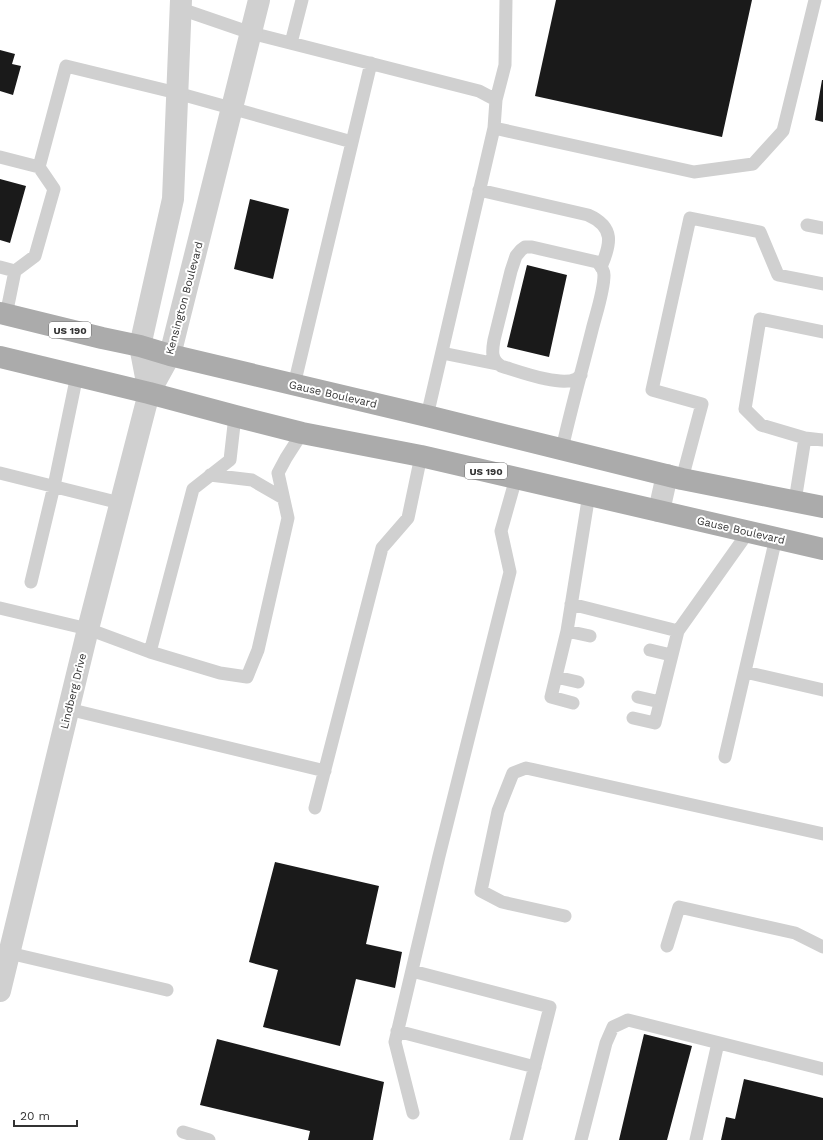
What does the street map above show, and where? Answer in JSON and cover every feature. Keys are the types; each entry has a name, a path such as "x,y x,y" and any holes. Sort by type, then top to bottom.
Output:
{"main road":[{"name":"Gause Boulevard","path":"3,314 140,346 170,355 674,477 823,507"},
{"name":"Gause Boulevard","path":"0,357 149,393 302,433 421,456 823,548"}],"street":[{"name":"Kensington Boulevard","path":"149,393 170,355 259,0"},
{"path":"149,393 140,346 173,199 181,4"},
{"name":"Lindberg Drive","path":"0,991 68,709 149,393"},
{"path":"659,511 674,477"}],"lane":[{"path":"291,43 302,0"},
{"path":"427,416 494,128 496,100 505,65 506,0"},
{"path":"494,128 694,172 752,164 783,131 815,0"},
{"path":"181,4 251,33 479,91 496,100"},
{"path":"294,385 371,63"},
{"path":"39,168 66,66 177,93 352,142"},
{"path":"0,157 39,168 54,189 35,256 15,271 3,314"},
{"path":"479,190 588,215 596,219 608,233 608,252 602,267"},
{"path":"674,477 702,404 652,390 690,218 760,232 778,275 823,284"},
{"path":"807,225 823,228"},
{"path":"497,364 492,351 494,340 514,262 516,256 521,250 525,247 532,247 597,262 602,267 604,284 562,449"},
{"path":"0,267 15,271"},
{"path":"823,332 760,319 745,409 761,425 805,438 823,440"},
{"path":"442,353 497,364 534,376 556,381 565,382 576,379 581,375"},
{"path":"31,582 54,486 77,375"},
{"path":"150,652 193,489 230,460 235,416"},
{"path":"0,608 88,629 150,652 220,673 247,677 258,650 288,518 278,473 302,433"},
{"path":"795,501 805,438"},
{"path":"315,808 382,548 408,518 421,456"},
{"path":"0,473 120,503"},
{"path":"210,475 252,480 283,498"},
{"path":"413,1113 395,1042 510,572 501,531 516,478"},
{"path":"572,703 551,697 566,631 589,494"},
{"path":"633,718 655,723 678,631 749,531"},
{"path":"725,756 776,538"},
{"path":"571,604 678,631"},
{"path":"566,631 590,636"},
{"path":"650,650 671,655"},
{"path":"744,672 823,690"},
{"path":"556,677 578,682"},
{"path":"638,697 660,702"},
{"path":"68,709 325,771"},
{"path":"565,916 502,902 481,891 498,811 513,773 526,768 823,834"},
{"path":"667,946 679,907 796,933 823,947"},
{"path":"9,953 167,990"},
{"path":"412,972 550,1007 516,1140"},
{"path":"581,1140 606,1043 613,1027 628,1020 823,1069"},
{"path":"398,1031 535,1067"},
{"path":"696,1140 718,1043"},
{"path":"183,1132 209,1140"}],"building":[{"path":"556,0 752,0 722,137 535,96"},
{"path":"0,50 15,54 12,64 21,66 13,95 0,91"},
{"path":"823,80 823,122 815,120"},
{"path":"0,179 26,186 10,243 0,240"},
{"path":"250,199 289,209 273,279 234,269"},
{"path":"527,265 567,275 549,357 507,347"},
{"path":"275,862 379,886 366,944 402,952 395,988 356,979 340,1046 263,1027 278,970 249,962"},
{"path":"644,1034 692,1046 667,1140 619,1140"},
{"path":"217,1039 384,1082 373,1140 308,1140 310,1131 200,1105"},
{"path":"744,1079 823,1098 823,1140 721,1140 726,1117 735,1119"}]}
